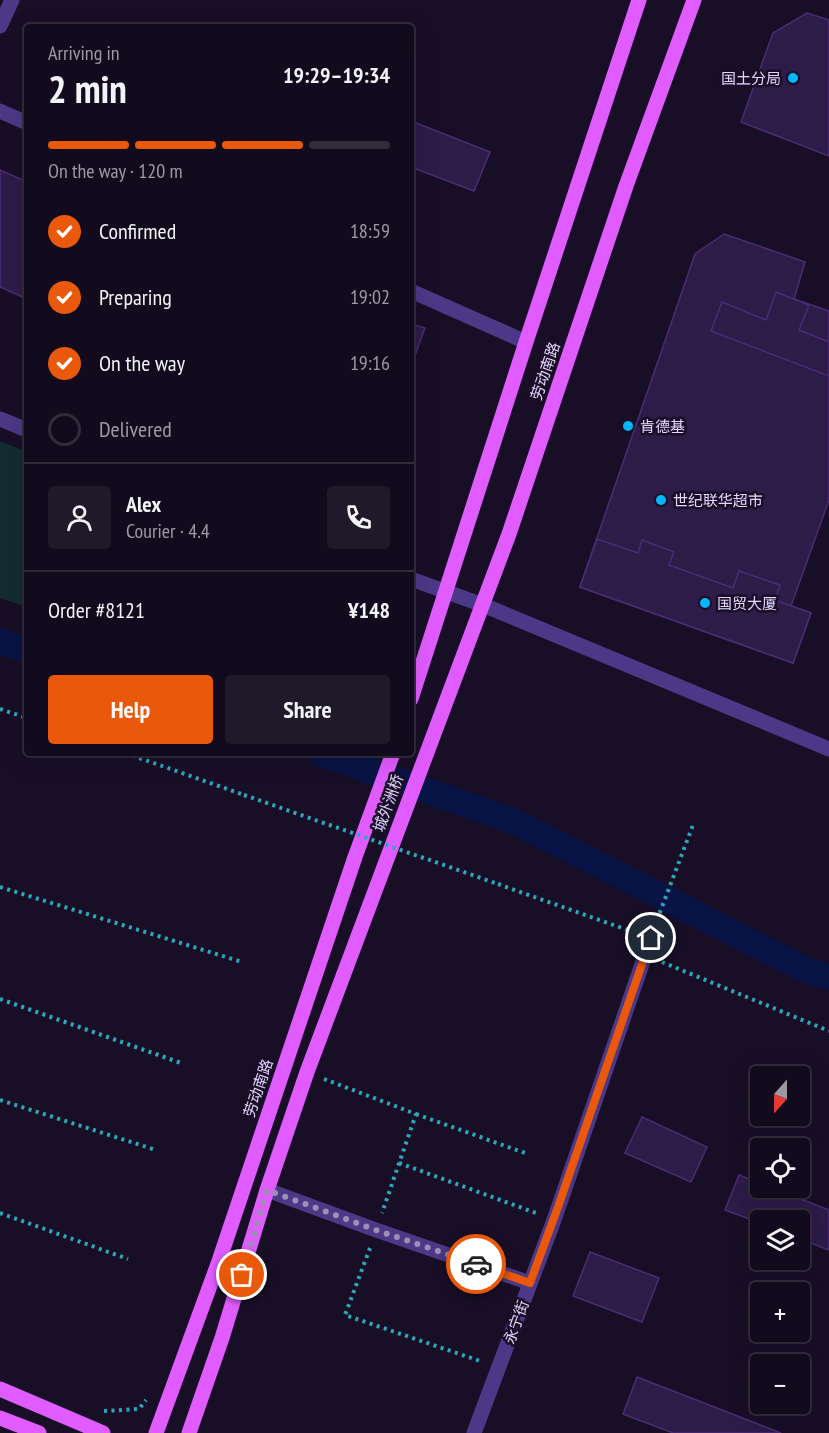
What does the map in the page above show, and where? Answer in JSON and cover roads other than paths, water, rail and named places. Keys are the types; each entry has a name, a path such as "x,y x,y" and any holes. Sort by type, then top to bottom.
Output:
{"main road":[{"name":"劳动南路","path":"414,690 639,0"},
{"name":"劳动南路","path":"426,752 509,534 622,197 694,0"},
{"name":"城外洲桥","path":"267,1190 307,1072 426,752"},
{"name":"劳动南路","path":"156,1433 223,1250 355,856 392,756"},
{"path":"189,1433 222,1338 267,1190"},
{"path":"0,1389 103,1433"},
{"path":"0,1418 39,1433"}],"street":[{"path":"0,26 12,0"},
{"path":"0,111 24,122"},
{"path":"414,292 526,342"},
{"path":"0,419 24,429"},
{"path":"414,580 483,605 829,749"},
{"name":"永宁街","path":"474,1433 554,1220 651,938"},
{"path":"267,1190 530,1283"}],"waterway":[{"path":"0,641 24,649"},
{"path":"328,756 515,822 808,971 829,977"}],"place":[{"name":"国土分局","path":"793,78"},
{"name":"肯德基","path":"628,426"},
{"name":"世纪联华超市","path":"661,500"},
{"name":"国贸大厦","path":"705,603"}]}
